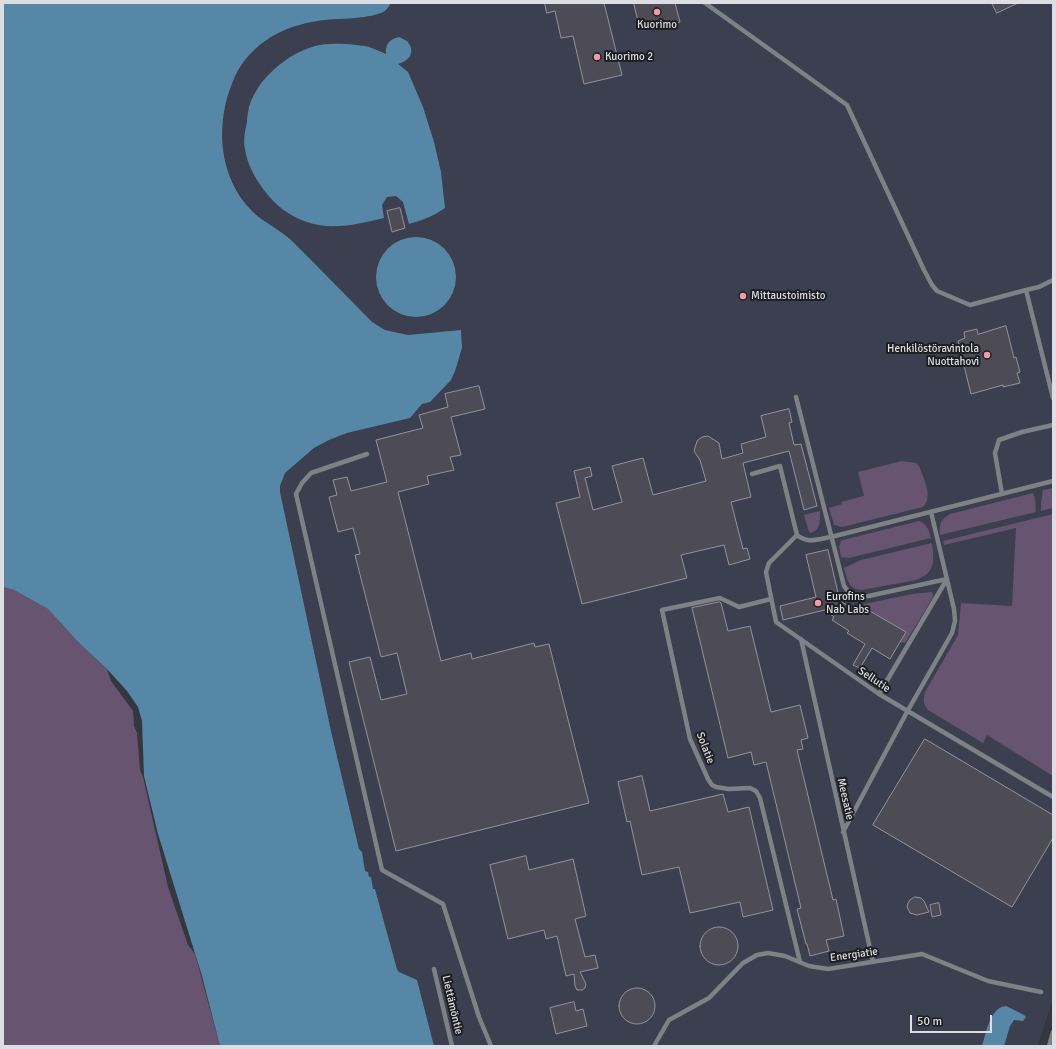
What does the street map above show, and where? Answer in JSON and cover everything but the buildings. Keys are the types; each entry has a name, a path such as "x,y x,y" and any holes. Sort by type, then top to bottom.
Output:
{"lane":[{"path":"705,3 846,105 924,270 937,291 970,304 1039,287 1053,280"},
{"path":"1026,290 1053,398"},
{"path":"796,397 844,586 848,591 854,596 864,597 947,579"},
{"path":"1002,494 995,453 999,440 1022,432 1053,425"},
{"path":"367,454 311,473 302,483 296,494 382,870 443,904 479,1017 491,1046"},
{"path":"752,474 780,466 797,535 803,540 831,537 1053,481"},
{"path":"844,832 907,712 952,633 955,621 954,609 931,512"},
{"name":"Sellutie","path":"797,535 770,563 766,572 776,622 907,712 1053,797"},
{"path":"879,694 947,579"},
{"name":"Solatie","path":"771,599 739,607 720,598 662,610 690,739 708,779 712,785 716,787 729,789 750,788 756,791 760,798 800,962"},
{"name":"Meesatie","path":"800,639 873,962"},
{"name":"Energiatie","path":"654,1046 669,1020 709,998 743,963 756,955 768,953 776,954 809,966 828,969 922,954 988,981 1041,992"},
{"name":"Liettämöntie","path":"434,969 452,1046"},
{"path":"1049,1046 1053,1032"}],"shaded area":[{"path":"391,3 1053,3 1053,998 1038,1046 434,1046 417,980 399,972 397,969 375,889 373,890 369,877 365,871 362,852 359,849 331,731 280,492 280,486 285,473 290,468 314,449 329,440 347,433 410,418 422,404 462,338 461,331 408,335 385,330 372,322 246,204 229,174 222,144 224,106 230,88 235,74 244,60 255,49 275,35 295,26 321,20 362,17 380,13 388,9"},
{"path":"902,461 916,463 919,466 928,493 928,498 923,507 842,527 834,525 829,508 842,504 841,502 864,496 858,472"},
{"path":"1053,488 1053,508 1041,511 1043,490"},
{"path":"1033,493 1036,512 940,535 941,523 944,518 950,514"},
{"path":"820,511 820,521 817,530 811,533 809,532 804,515"},
{"path":"1053,514 1053,776 987,735 983,743 928,710 924,704 924,700 925,692 958,635 961,603 1012,606 1016,528 944,545 943,541"},
{"path":"919,521 927,528 931,538 849,558 841,557 839,547 841,541 843,540"},
{"path":"932,543 932,565 927,574 923,577 916,580 862,590 854,588 849,583 844,568 861,560"},
{"path":"3,587 14,590 48,609 79,643 107,669 111,681 133,711 134,726 137,733 140,770 143,777 168,887 188,945 195,954 220,1046 3,1046"},
{"path":"932,592 933,597 905,643 900,642 906,632 863,607 864,604 912,594"}],"water":[{"path":"3,3 391,3 387,9 381,13 364,17 320,21 299,25 287,29 265,41 246,59 233,81 227,97 222,132 226,166 232,182 252,211 291,240 372,322 385,330 408,335 461,330 462,348 455,371 451,380 430,402 422,404 410,418 347,433 314,448 285,473 280,486 280,492 331,731 359,849 362,852 365,871 368,872 369,877 371,877 373,889 375,889 397,969 399,972 417,980 434,1046 220,1046 202,976 158,834 144,776 142,721 138,707 127,691 107,669 79,643 48,609 14,590 3,587"},
{"path":"399,37 407,41 411,48 410,55 406,61 398,64 408,72 423,107 434,142 441,172 445,208 428,218 409,224 403,202 396,196 387,197 382,205 384,218 346,226 316,225 295,217 278,205 264,190 252,171 246,155 244,139 249,107 253,96 266,77 284,61 304,50 321,45 342,44 369,47 386,54 388,43"},
{"path":"408,237 424,237 445,248 456,269 456,285 445,306 424,317 408,317 394,311 387,306 382,299 376,285 376,269 382,255 387,248 394,243"},
{"path":"1006,1006 1026,1017 1023,1021 1014,1020 1010,1026 1004,1046 982,1046 992,1016 996,1011"}],"place":[{"name":"Kuorimo","path":"657,12"},
{"name":"Kuorimo 2","path":"597,57"},
{"name":"Mittaustoimisto","path":"743,296"},
{"name":"Henkilöstöravintola Nuottahovi","path":"987,355"},
{"name":"Eurofins Nab Labs","path":"818,603"}]}
